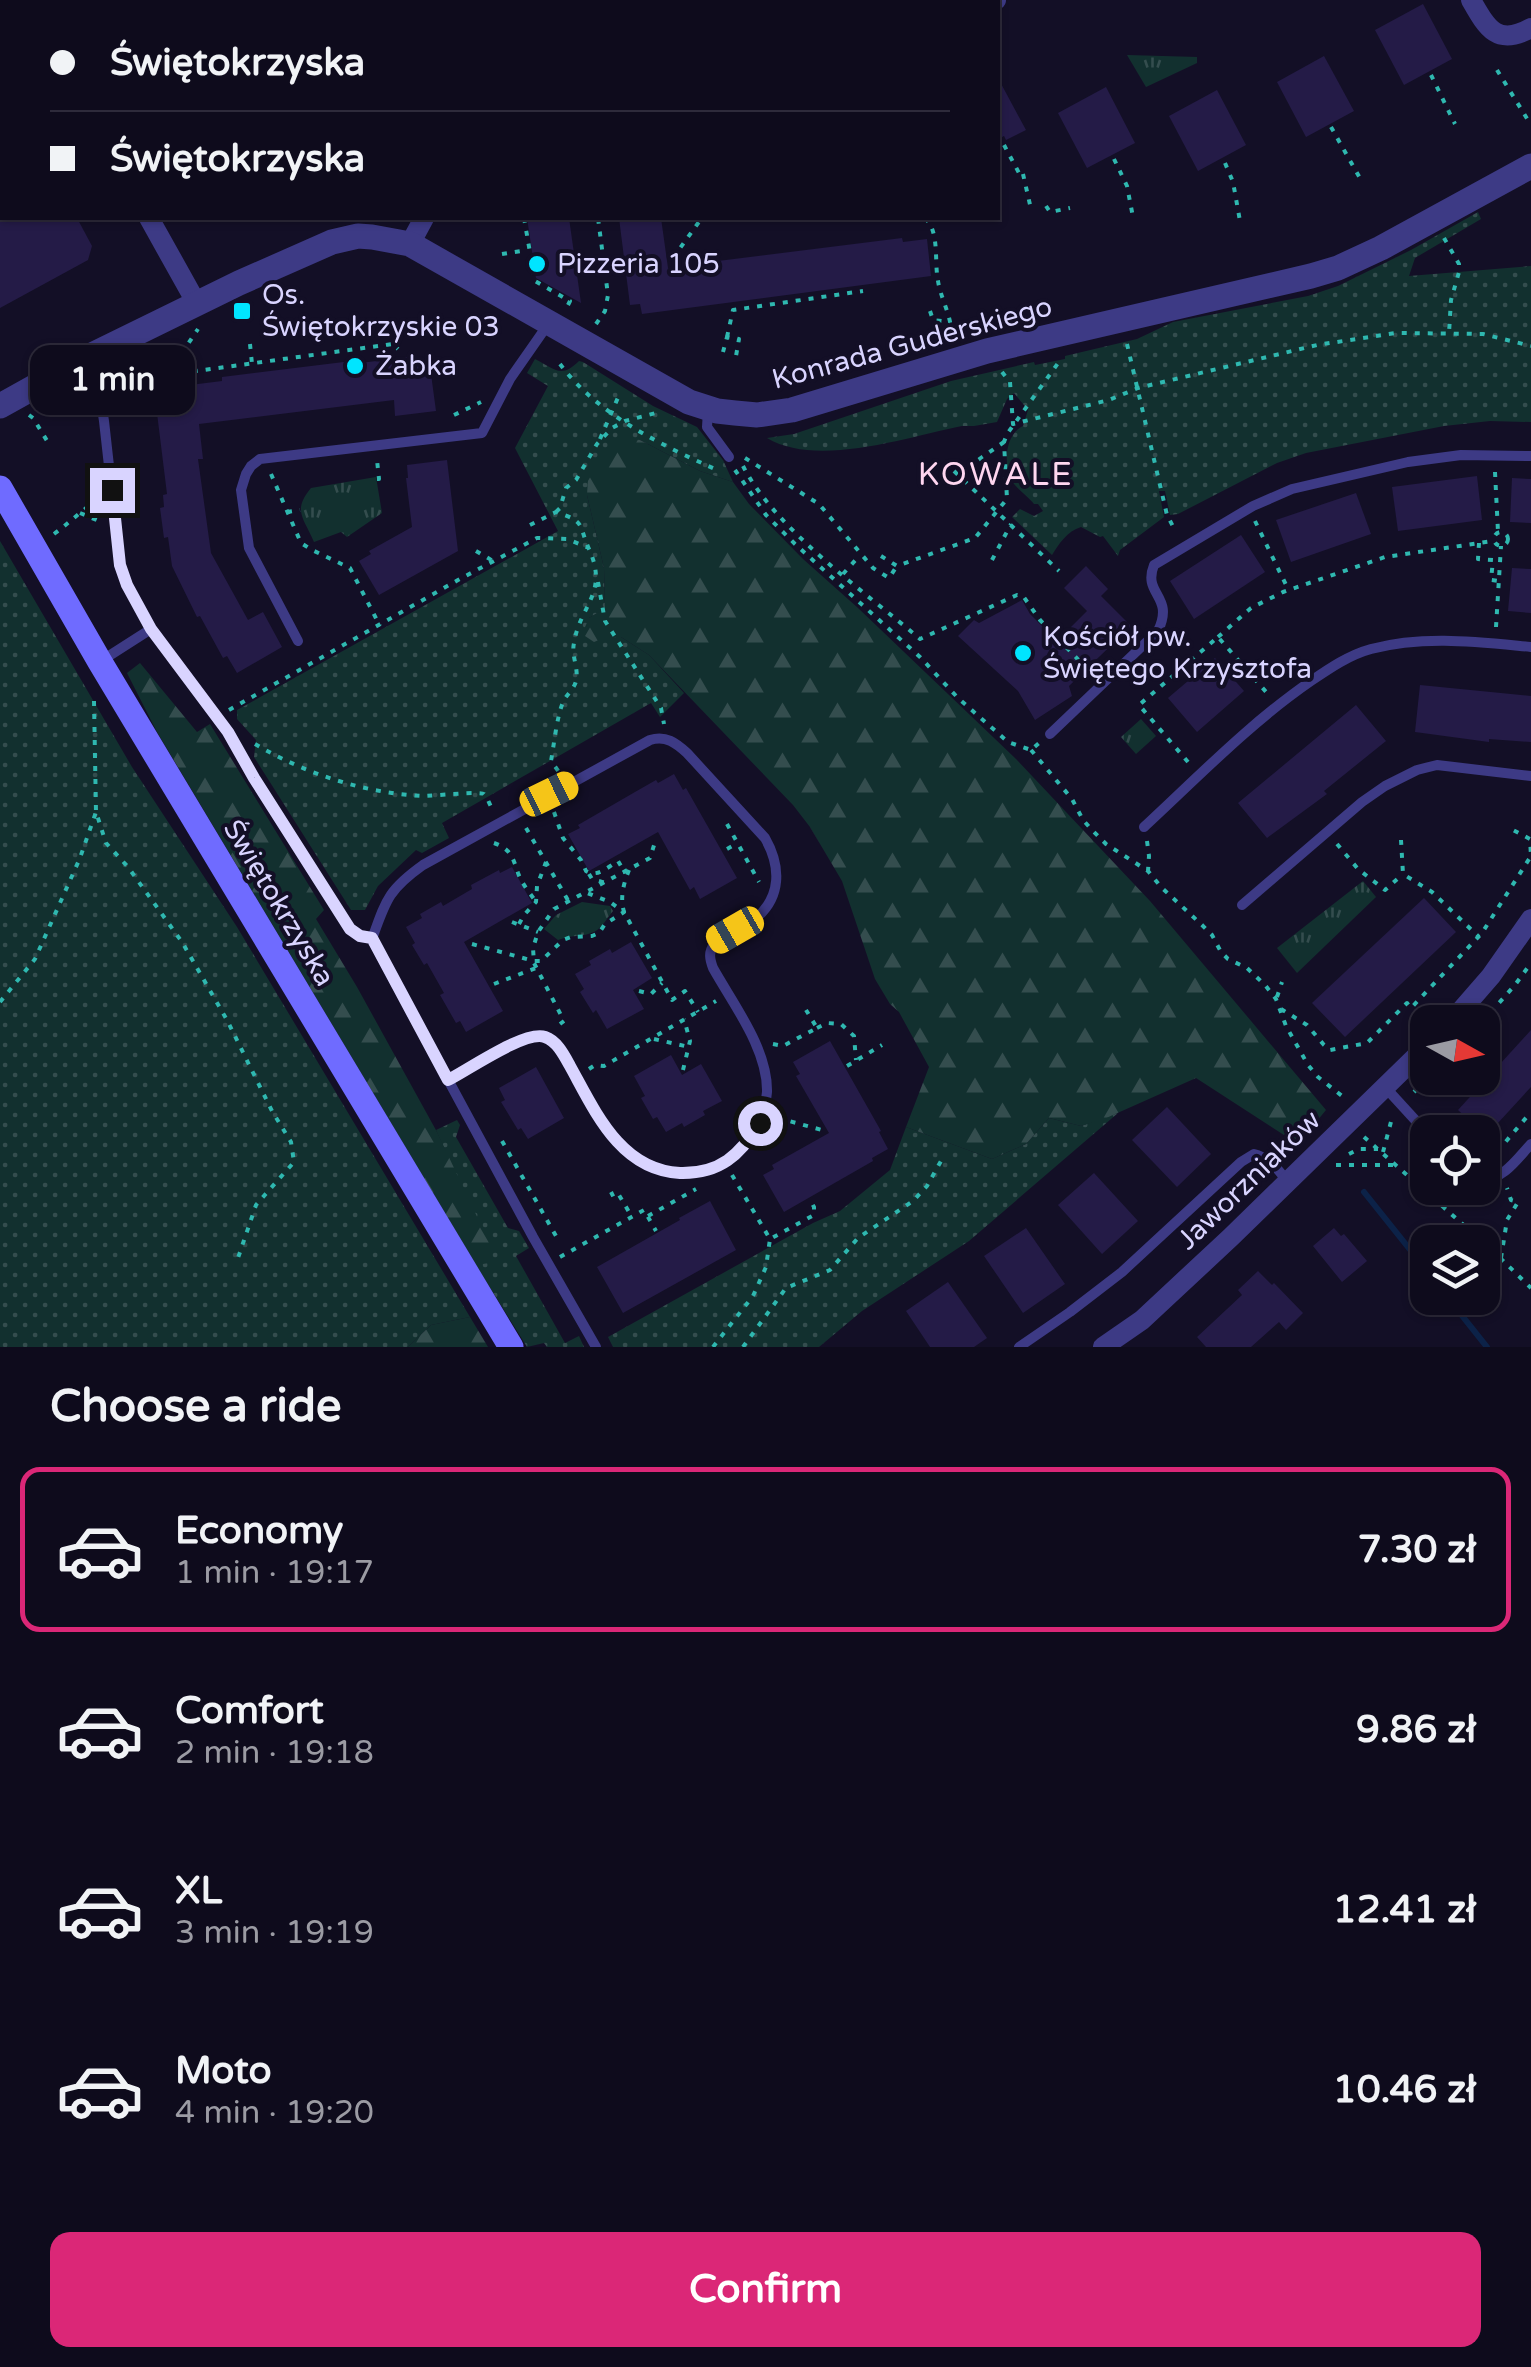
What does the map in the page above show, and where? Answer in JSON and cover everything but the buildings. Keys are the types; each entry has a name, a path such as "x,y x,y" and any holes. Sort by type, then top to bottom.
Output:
{"main road":[{"name":"Świętokrzyska","path":"0,488 100,662 511,1347"}],"street":[{"path":"1471,0 1492,32 1518,35 1531,28"},
{"name":"Konrada Guderskiego","path":"0,406 90,356 198,316 239,282 332,242 372,236 410,244 688,402 708,409 757,414 792,410 987,351 1338,268 1531,166"},
{"path":"149,220 198,316"},
{"path":"410,244 423,220"},
{"path":"1465,1005 1531,919"},
{"name":"Jaworzniaków","path":"1103,1347 1142,1320 1410,1064"}],"lane":[{"path":"298,641 249,548 241,490 251,466 260,459 482,433 510,379 549,322"},
{"name":"Świętokrzyska","path":"90,356 99,389 120,565 127,585 151,629 228,732 350,929 372,938 596,1347"},
{"path":"708,409 707,427 729,457"},
{"path":"1050,734 1158,631 1164,608 1152,585 1151,571 1160,561 1252,506 1292,489 1408,462 1461,455 1531,456"},
{"path":"100,662 151,629"},
{"path":"1144,827 1277,704 1336,664 1368,650 1416,641 1531,647"},
{"path":"372,938 388,896 422,866 650,740 675,742 774,852 777,881 768,904 755,919 711,949 710,960 760,1053 767,1086 760,1123 751,1138 724,1163 709,1171 671,1172 635,1158 607,1131 560,1049 544,1037 526,1038 448,1080"},
{"path":"1242,906 1362,802 1417,770 1437,765 1531,776"},
{"path":"1386,1088 1397,1109 1410,1119"},
{"path":"1500,1175 1531,1144"},
{"path":"1019,1347 1122,1272 1241,1162 1254,1154 1262,1156 1273,1162 1287,1180"}],"path":[{"path":"1497,70 1531,125"},
{"path":"1430,76 1455,124"},
{"path":"1331,127 1361,180"},
{"path":"1004,145 1021,174 1031,209"},
{"path":"1114,160 1126,186 1133,217"},
{"path":"1225,163 1240,221"},
{"path":"1046,206 1050,212 1070,208"},
{"path":"524,220 534,281 570,301"},
{"path":"592,330 605,311 608,295 598,220"},
{"path":"673,258 701,220"},
{"path":"927,220 932,224 938,282 950,322 950,339"},
{"path":"1438,230 1460,272 1449,333"},
{"path":"502,254 529,249"},
{"path":"722,352 733,310 863,291"},
{"path":"930,311 933,320 950,322"},
{"path":"167,375 198,316"},
{"path":"1014,424 1110,400 1138,388 1317,346 1396,333 1483,334 1531,346"},
{"path":"727,337 740,340 736,356"},
{"path":"1126,339 1167,514 1184,546"},
{"path":"250,344 252,364"},
{"path":"167,375 393,344 398,349"},
{"path":"153,345 167,375"},
{"path":"968,467 1004,442 1066,351"},
{"path":"560,364 576,386 670,448 716,469 748,474"},
{"path":"996,365 1010,382 1014,424"},
{"path":"530,525 560,508 566,488 576,480 597,444 624,384"},
{"path":"597,444 625,421 666,410"},
{"path":"27,414 49,444"},
{"path":"920,638 792,528 748,474 736,452 819,504 874,568 889,578 897,566 975,538 1007,499 1004,442"},
{"path":"1493,541 1498,532 1495,456"},
{"path":"729,457 766,515 920,657 958,698 1008,742 1030,750 1072,799 1082,820 1106,844 1148,871 1212,935 1220,952 1247,968 1276,1000 1308,1065 1345,1099 1348,1123 1531,1288"},
{"path":"268,458 272,480 302,543 350,568 380,626"},
{"path":"954,471 1059,570"},
{"path":"54,534 78,512 112,490"},
{"path":"287,512 300,510"},
{"path":"556,512 584,527 605,621 661,708 666,739"},
{"path":"992,560 1011,524"},
{"path":"1257,526 1288,590"},
{"path":"1498,532 1508,536 1501,546"},
{"path":"216,716 537,538 567,538 589,548"},
{"path":"1182,756 1138,705 1252,608 1288,590 1385,557 1493,541 1501,546"},
{"path":"1479,543 1478,559 1492,560 1491,580 1499,581"},
{"path":"1496,624 1501,546"},
{"path":"476,550 494,561"},
{"path":"843,574 861,554"},
{"path":"881,556 897,566"},
{"path":"568,786 552,760 563,702 576,686 574,639 592,600 596,577"},
{"path":"920,638 1011,597 1024,596 1040,620 1102,684"},
{"path":"358,606 367,602"},
{"path":"1218,636 1277,704"},
{"path":"920,638 920,657"},
{"path":"100,662 94,678 96,812 106,843 182,942 291,1142 294,1162 256,1205 238,1258"},
{"path":"228,732 270,754 364,790 420,796 480,792 500,824"},
{"path":"1030,750 1050,734"},
{"path":"555,804 553,810 562,838 592,879 606,883"},
{"path":"0,1002 35,959 96,812"},
{"path":"518,814 569,902"},
{"path":"723,816 760,884"},
{"path":"1144,827 1148,871"},
{"path":"1281,1009 1306,1025 1330,1050 1367,1043 1408,1004 1411,1008 1479,936 1531,856 1530,839 1514,830"},
{"path":"1327,832 1358,869 1385,890 1403,874"},
{"path":"561,1016 535,964 538,932 554,909 650,858 656,839"},
{"path":"1401,840 1403,874"},
{"path":"490,842 512,855 536,902"},
{"path":"726,850 738,844"},
{"path":"588,874 603,871 618,861 627,872"},
{"path":"519,924 536,902 546,862"},
{"path":"576,1077 595,1065 604,1066 698,1012 686,991 672,1000 624,912 621,903 627,872"},
{"path":"1403,874 1432,892 1479,936"},
{"path":"586,893 624,912"},
{"path":"494,984 542,961 562,940 599,933 605,924 624,912"},
{"path":"512,922 538,932"},
{"path":"472,944 535,964"},
{"path":"1498,1005 1531,963"},
{"path":"1276,1000 1282,982"},
{"path":"639,991 651,994 662,983"},
{"path":"806,1010 817,1028"},
{"path":"683,1070 690,1041 684,1020"},
{"path":"760,1053 774,1043 783,1046 826,1023 841,1024 854,1036 856,1060"},
{"path":"652,1038 688,1047"},
{"path":"847,1066 882,1046"},
{"path":"1380,1151 1397,1109 1411,1095"},
{"path":"1500,1146 1531,1112"},
{"path":"773,1117 822,1130"},
{"path":"1380,1151 1358,1149 1322,1165 1396,1165"},
{"path":"743,1347 786,1288 830,1270 858,1238 900,1211 927,1186 941,1161"},
{"path":"716,1347 753,1296 766,1267 770,1239 730,1170"},
{"path":"648,1216 697,1189"},
{"path":"610,1192 614,1198 618,1195 632,1217"},
{"path":"770,1239 814,1215 810,1200"},
{"path":"1501,1258 1507,1220 1518,1202 1511,1200"},
{"path":"559,1258 644,1210 656,1231"}],"green space":[{"path":"1127,55 1197,57 1197,63 1146,87"},
{"path":"1478,212 1481,219 1415,258 1409,276 1531,266 1531,422 1444,426 1306,453 1277,463 1178,514 1170,515 1165,491 1159,491 1164,517 1120,550 1118,556 1103,536 1081,527 1068,535 1052,555 1012,517 1020,509 1034,516 1043,511 1015,486 1009,472 1010,442 1023,426 1028,410 1014,393 1007,399 997,422 889,443 811,450 787,447 767,438 794,434 951,381 1065,359 1137,339 1173,322 1308,296 1338,286 1411,250"},
{"path":"535,359 562,371 583,362 653,406 697,427 723,460 733,482 700,471 640,440 587,495 604,568 605,609 589,618 606,637 621,637 649,655 684,693 660,717 651,703 442,823 449,838 422,853 416,850 378,886 365,910 351,910 254,757 256,740 237,719 237,710 558,531 515,448 548,386 527,373"},
{"path":"622,438 640,440 700,471 733,482 803,559 1016,759 1150,901 1326,1110 1298,1144 1196,1078 1081,1126 1049,1118 1026,1144 992,1159 906,1127 929,1067 899,1012 875,979 842,881 810,827 649,655 621,637 594,642 582,634 589,618 605,608 604,568 587,495 589,463"},
{"path":"376,477 382,513 347,537 341,532 314,542 301,509 311,488"},
{"path":"0,541 132,767 237,927 470,1317 431,1325 408,1347 0,1347"},
{"path":"140,663 197,732 210,724 324,910 316,919 437,1132 489,1242 489,1263 476,1265 157,732 127,673"},
{"path":"1141,719 1156,736 1136,754 1121,737"},
{"path":"1363,881 1376,897 1297,973 1277,948"},
{"path":"582,902 610,906 613,911 590,934 558,940 544,929 556,915"},
{"path":"1118,1113 969,1241 862,1311 819,1347 613,1347 608,1337 840,1211 890,1170 906,1127 992,1159 1026,1144 1049,1118 1081,1126"},
{"path":"457,1120 460,1125 456,1137 508,1228 519,1231 529,1248 516,1256 565,1343 579,1336 584,1347 547,1347 544,1343 527,1347 476,1265 462,1189 436,1130"},
{"path":"470,1317 488,1347 408,1347 431,1325"}],"waterway":[{"path":"1364,1192 1410,1250"},
{"path":"1462,1315 1487,1347"}],"place":[{"name":"Pizzeria 105","path":"537,264"},
{"name":"Os. Świętokrzyskie 03","path":"242,311"},
{"name":"Żabka","path":"355,366"},
{"name":"Kościół pw. Świętego Krzysztofa","path":"1023,653"}],"district":[{"name":"KOWALE","path":"996,475"}],"route":[{"path":"112,490 120,565 151,629 228,732 350,929 372,938 448,1080 526,1038 544,1037 560,1049 607,1131 620,1146 650,1166 671,1172 709,1171 724,1163 751,1138 760,1123"}]}
